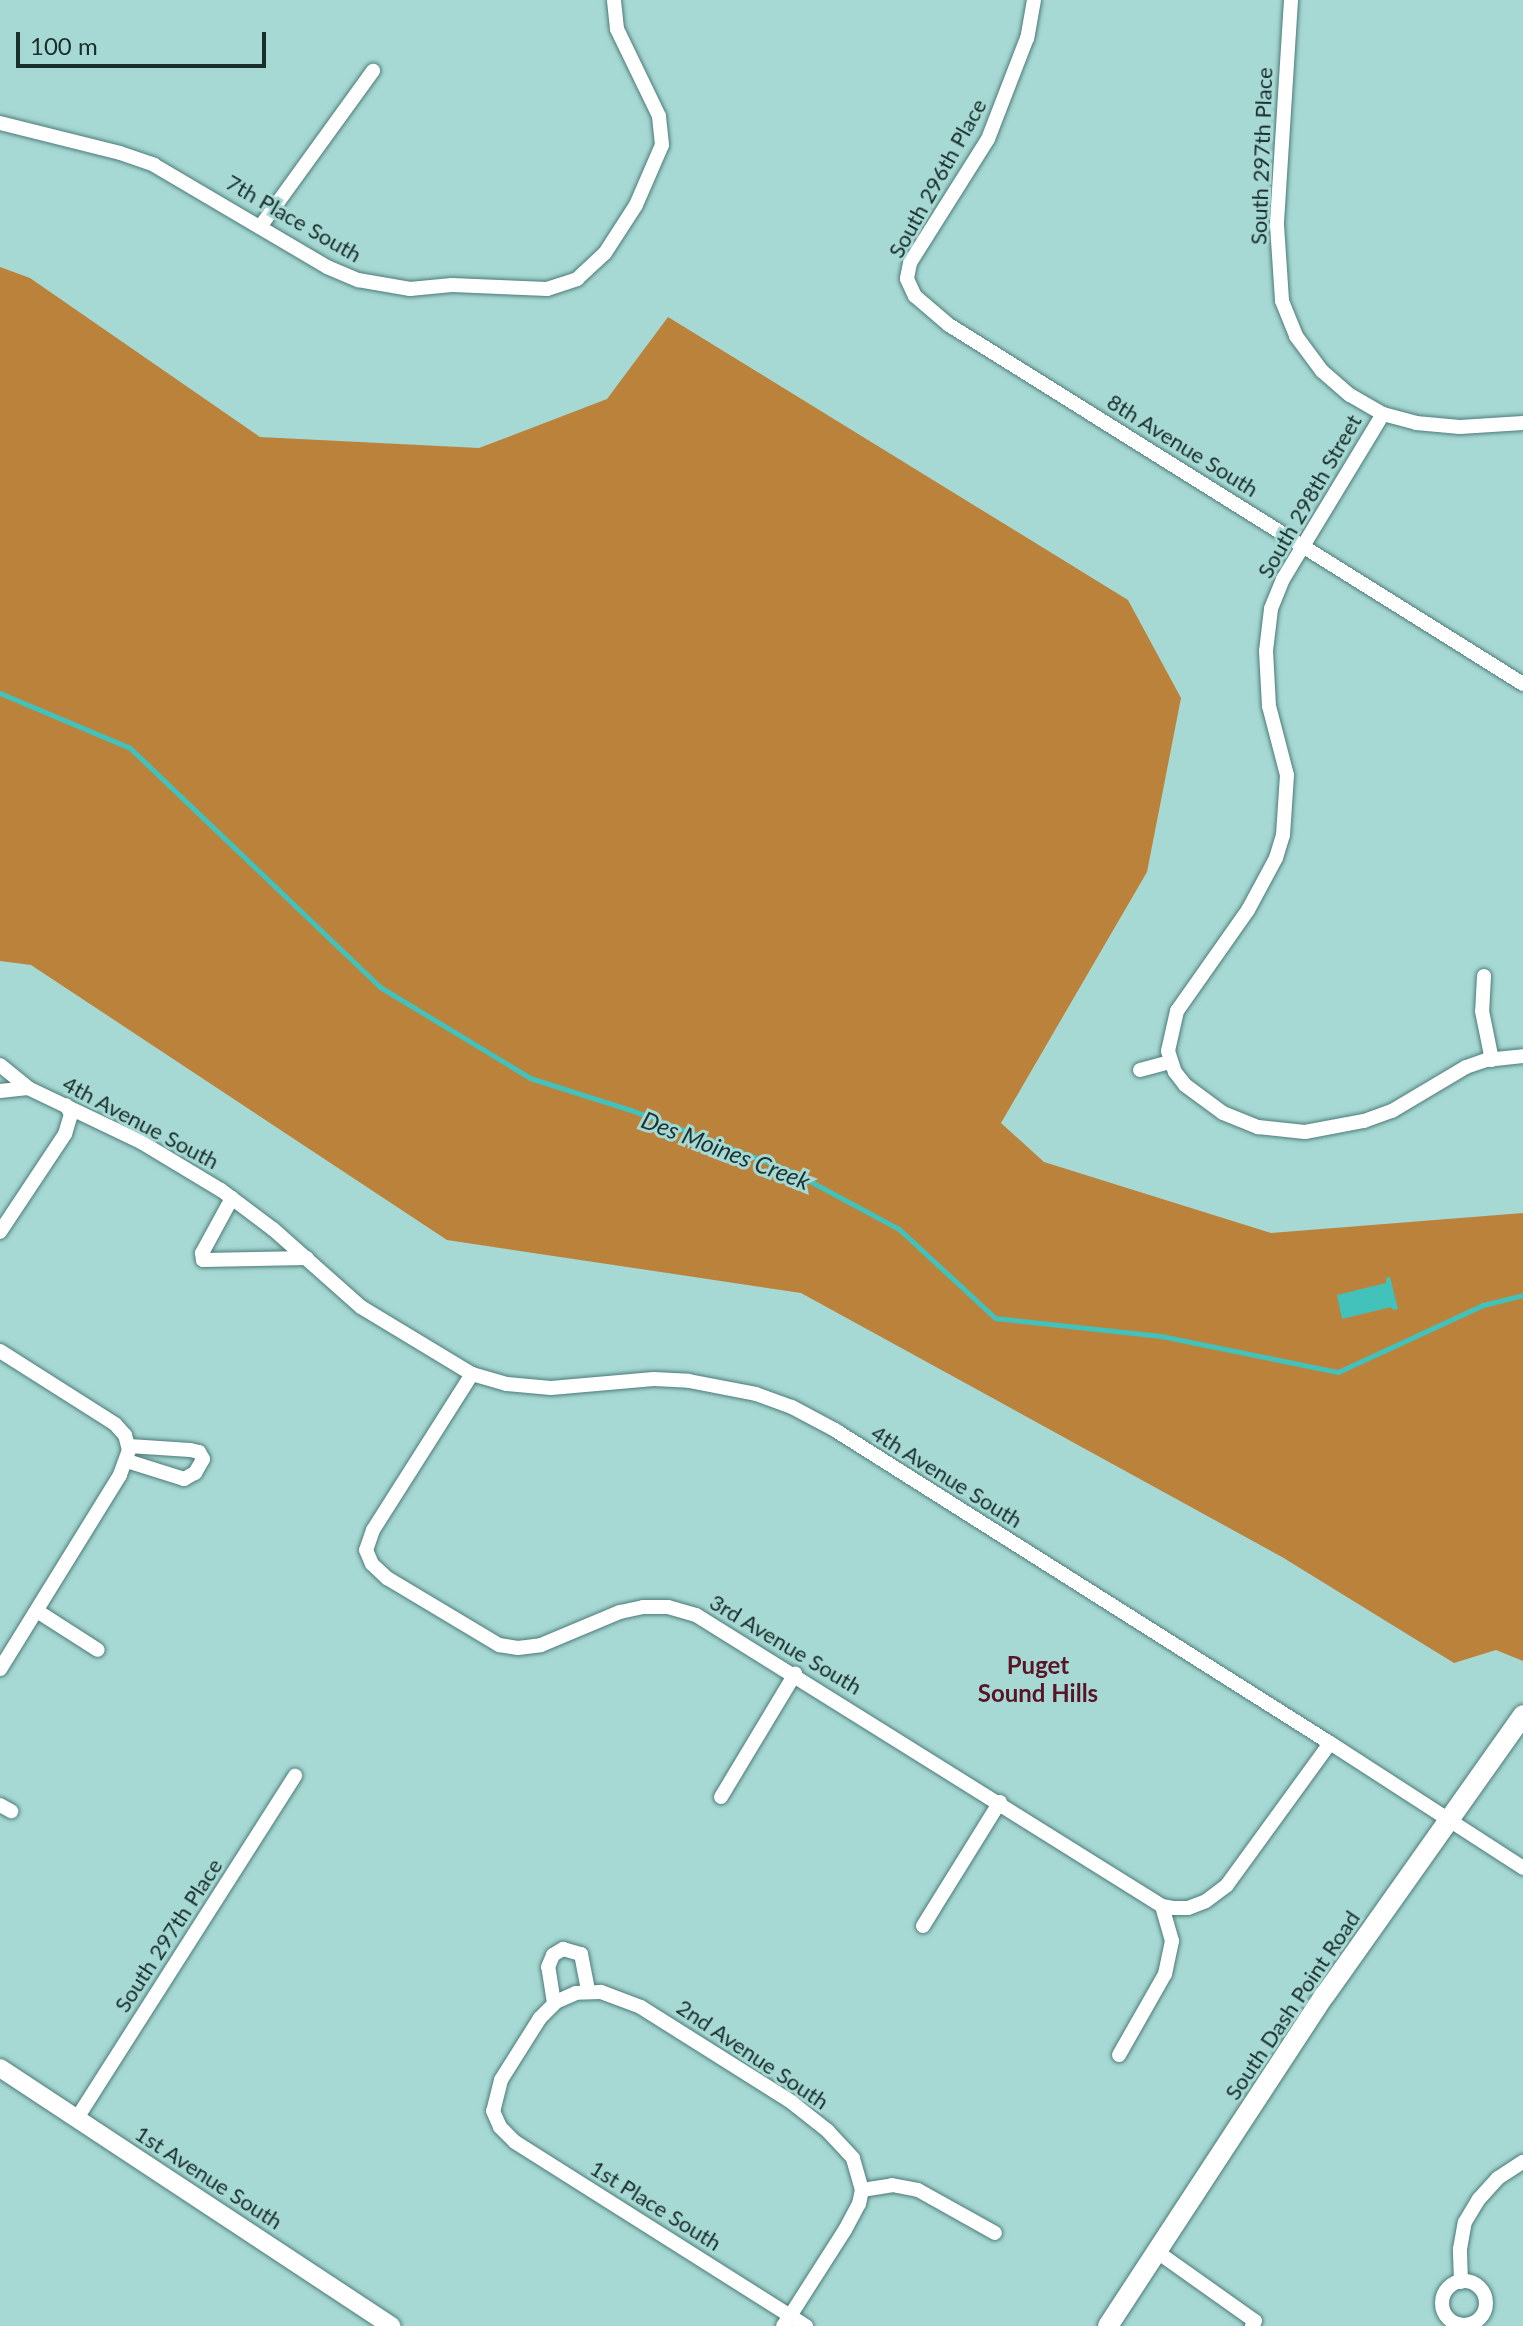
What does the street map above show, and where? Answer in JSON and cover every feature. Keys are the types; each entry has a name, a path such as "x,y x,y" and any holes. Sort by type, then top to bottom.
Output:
{"main road":[{"name":"South Dash Point Road","path":"1108,2326 1325,1995 1523,1715"}],"street":[{"name":"7th Place South","path":"0,123 136,158 186,182 327,267 358,280 392,288 452,285 529,291 577,279 596,264 636,205 662,145 659,116 617,29 614,0"},
{"name":"South 296th Place","path":"909,285 908,270 913,256 958,192 988,139 1009,92 1027,38 1034,0"},
{"name":"South 297th Place","path":"1291,0 1277,225 1282,301 1296,336 1322,371 1350,395 1383,414 1416,423 1460,427 1523,423"},
{"path":"260,227 373,71"},
{"name":"8th Avenue South","path":"909,285 920,301 949,325 1523,684"},
{"name":"South 298th Street","path":"1170,1062 1168,1038 1177,1011 1248,910 1276,858 1283,835 1287,775 1269,706 1266,651 1271,609 1283,579 1383,414"},
{"path":"1484,976 1482,1011 1492,1060"},
{"path":"1140,1070 1170,1062 1185,1085 1223,1113 1269,1129 1305,1132 1364,1121 1392,1111 1450,1074 1492,1060 1523,1056"},
{"path":"0,1066 3,1075 0,1089"},
{"name":"4th Avenue South","path":"0,1066 28,1088 141,1142 232,1198 373,1315 447,1356 472,1374 507,1384 551,1388 654,1379 689,1381 745,1391 792,1407 835,1430 1523,1868"},
{"name":"4th Avenue South","path":"0,1089 28,1088"},
{"path":"0,1232 65,1134 71,1114 66,1105"},
{"name":"4th Avenue South","path":"232,1198 202,1253 203,1260 307,1258"},
{"path":"0,1351 115,1424 128,1454 0,1669"},
{"name":"3rd Avenue South","path":"472,1374 369,1537 368,1557 397,1585 478,1635 508,1648 541,1645 631,1609 668,1607 711,1622 1162,1906"},
{"path":"37,1611 98,1650"},
{"path":"721,1797 795,1674"},
{"path":"1119,2055 1165,1974 1172,1941 1162,1906 1188,1908 1212,1898 1227,1885 1330,1743"},
{"name":"South 297th Place","path":"77,2118 295,1776"},
{"path":"923,1926 1000,1802"},
{"path":"563,1949 581,1954 582,1992 554,2003 548,1967 553,1955 563,1949"},
{"name":"2nd Avenue South","path":"582,1992 615,1995 641,2007 814,2118 853,2158 862,2190"},
{"name":"1st Place South","path":"554,2003 540,2018 501,2080 493,2111 500,2127 515,2142 786,2321 806,2326"},
{"name":"1st Avenue South","path":"0,2068 392,2326"},
{"path":"1461,2282 1460,2249 1465,2222 1493,2184 1523,2162"},
{"path":"786,2321 855,2214 862,2190 892,2185 918,2190 995,2233"},
{"path":"1156,2251 1254,2323"}],"shaded area":[{"path":"0,267 30,278 260,437 479,448 607,399 668,317 1128,600 1181,698 1147,872 1001,1123 1044,1162 1271,1233 1523,1213 1523,1661 1496,1650 1454,1663 1282,1557 801,1293 447,1240 31,965 0,961"}],"water":[{"path":"1390,1277 1398,1309 1391,1307 1342,1319 1337,1295 1386,1283 1386,1278"}],"waterway":[{"name":"Des Moines Creek","path":"0,693 130,748 380,987 530,1078 631,1110 793,1172 899,1229 995,1318 1161,1336 1338,1372 1483,1305 1523,1295"}],"district":[{"name":"Puget Sound Hills","path":"1038,1679"}]}
